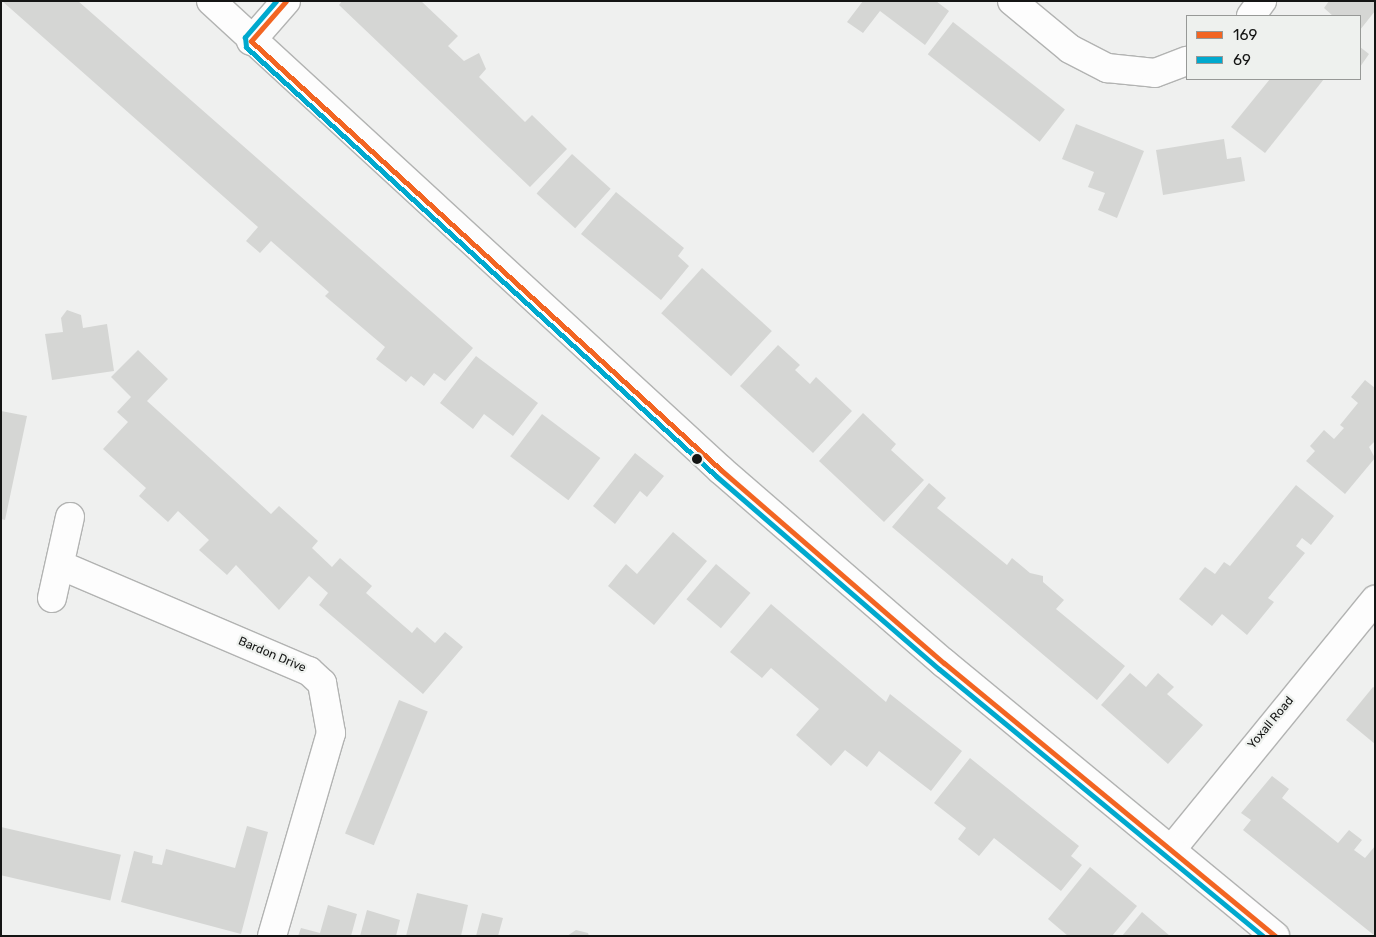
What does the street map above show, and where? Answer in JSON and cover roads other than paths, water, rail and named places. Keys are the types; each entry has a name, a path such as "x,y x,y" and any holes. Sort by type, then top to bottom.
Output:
{"street":[{"path":"211,1 252,41 721,470 1275,936"},
{"path":"252,41 286,1"},
{"path":"1012,1 1070,49 1107,68 1155,73 1186,60"},
{"path":"1252,15 1262,1"},
{"path":"52,598 70,517"},
{"name":"Bardon Drive","path":"60,565 309,671 322,683 332,733 272,936"},
{"name":"Yoxall Road","path":"1171,850 1375,600"}]}
